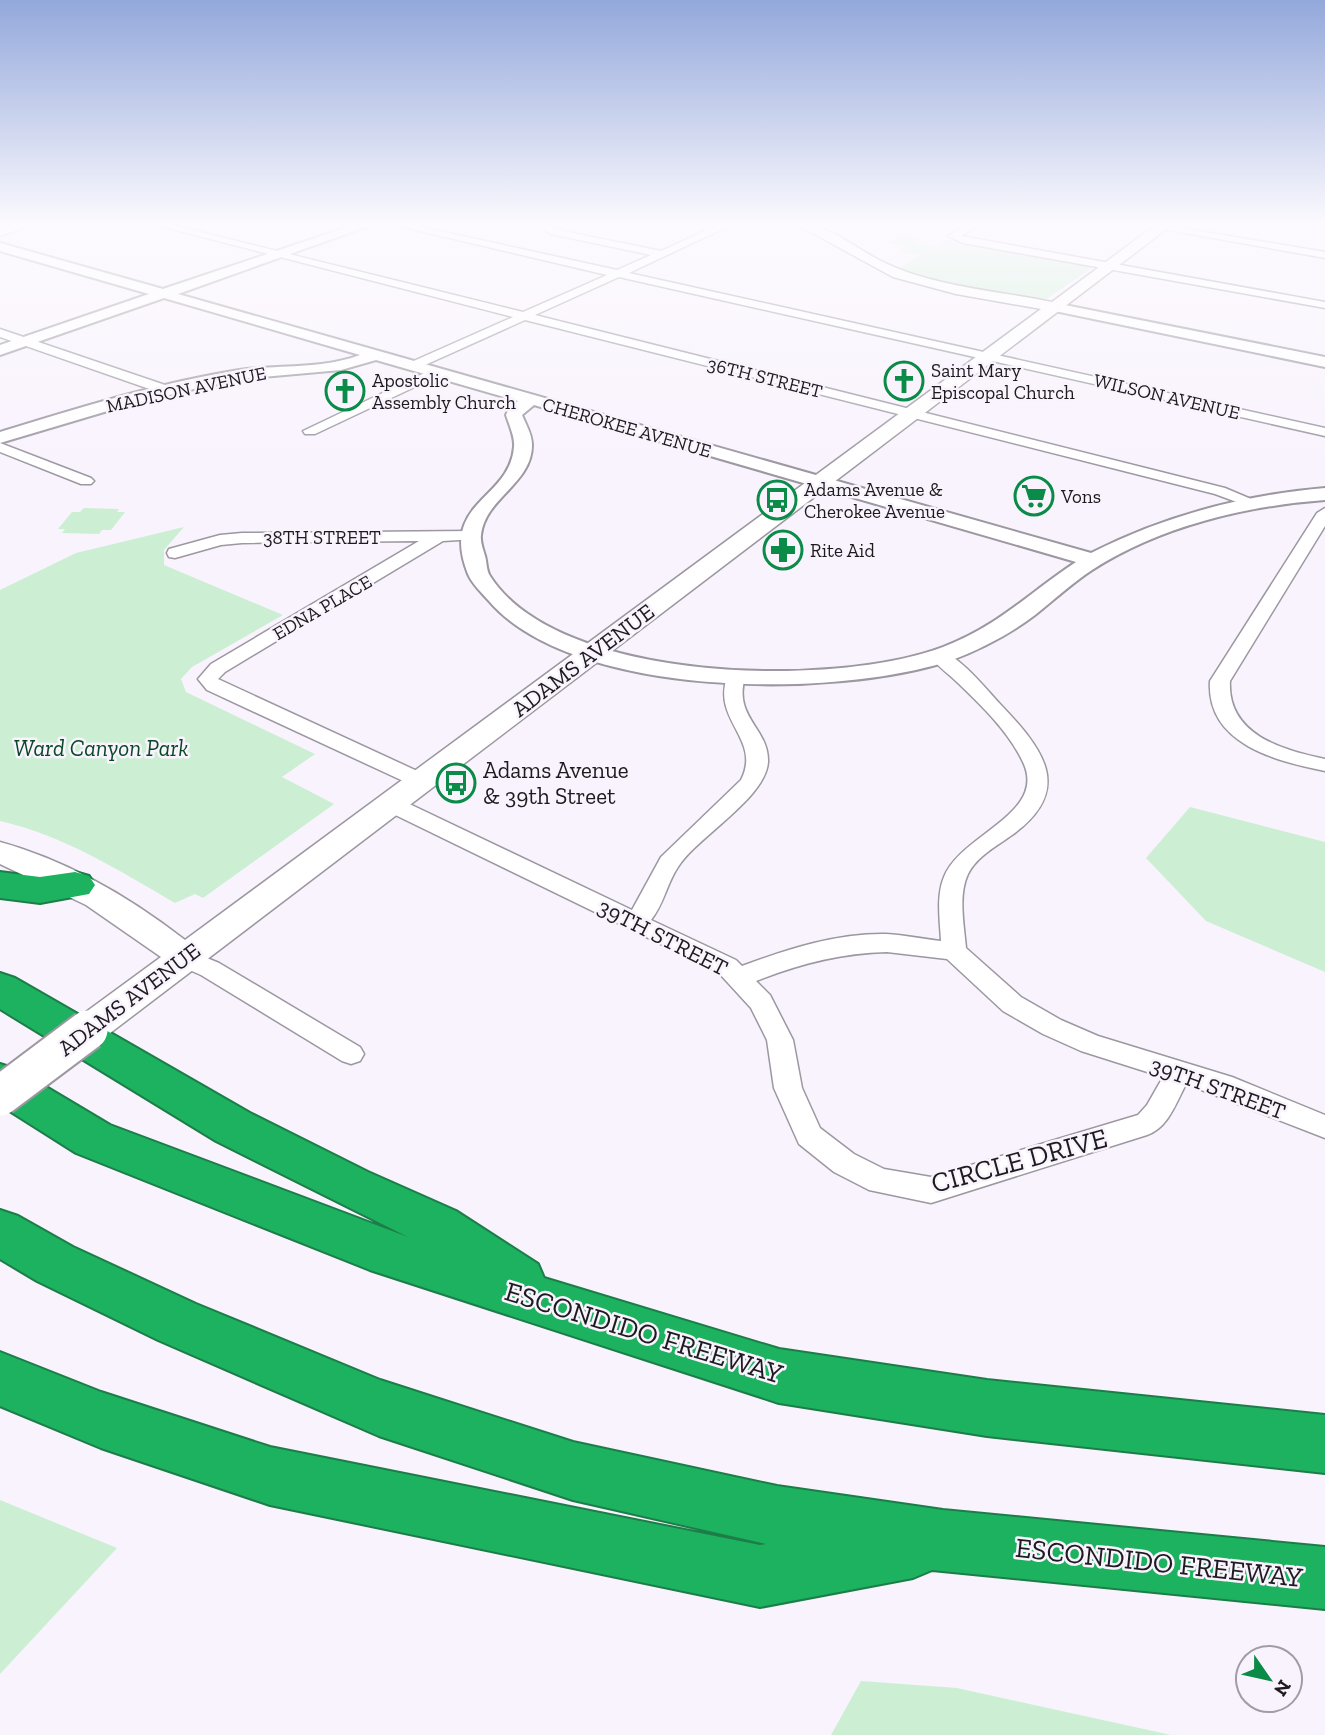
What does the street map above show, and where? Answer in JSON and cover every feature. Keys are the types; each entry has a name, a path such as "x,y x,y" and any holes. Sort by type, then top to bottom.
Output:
{"highway":[{"path":"0,885 40,890 75,885"},
{"path":"0,989 233,1127 351,1187 438,1227 551,1303"},
{"name":"ESCONDIDO FREEWAY","path":"0,1082 93,1139 388,1254 779,1376 987,1408 1325,1444"},
{"name":"ESCONDIDO FREEWAY","path":"0,1233 55,1264 177,1322 379,1408 573,1471 777,1516 943,1541 1325,1578"},
{"path":"0,1379 101,1420 270,1476 760,1576 943,1541"}],"main road":[{"path":"1043,305 1055,307"},
{"name":"ADAMS AVENUE","path":"0,1096 1058,305"},
{"path":"0,852 60,876 164,941 185,958"}],"street":[{"path":"0,350 130,305"},
{"name":"CHEROKEE AVENUE","path":"200,305 1092,560"},
{"name":"36TH STREET","path":"474,305 1220,491 1250,502"},
{"path":"414,366 549,305"},
{"name":"WILSON AVENUE","path":"758,305 1325,432"},
{"path":"1055,307 1325,362"},
{"path":"0,333 166,390"},
{"name":"MADISON AVENUE","path":"0,438 80,412 166,390 247,373 341,366 374,355"},
{"path":"310,431 435,372"},
{"path":"532,400 516,410 514,415 523,448 519,465 485,505 470,536 479,575 495,601 537,629 592,654 650,667 736,677 822,678 874,672 940,657 1018,616 1056,584 1092,560 1163,528 1250,502 1325,494"},
{"path":"0,447 86,481"},
{"path":"1325,513 1220,681 1216,695 1227,722 1255,741 1289,755 1325,765"},
{"name":"38TH STREET","path":"176,553 220,540 242,538 470,536"},
{"name":"EDNA PLACE","path":"421,781 214,686 208,679 218,668 438,537"},
{"path":"940,657 960,671 1032,756 1038,775 1035,798 1020,818 969,854 954,879 954,951"},
{"path":"636,922 647,909 669,862 750,783 758,771 759,757 731,697 736,677"},
{"name":"39TH STREET","path":"391,804 727,966 740,977 793,957 855,944 887,943 954,951 1012,1004 1052,1027 1090,1044 1222,1085 1325,1127"},
{"path":"185,958 210,969 351,1054"},
{"name":"CIRCLE DRIVE","path":"740,977 761,1002 780,1040 788,1088 809,1136 844,1163 879,1181 932,1190 1147,1124 1157,1113 1179,1072"}],"green space":[{"path":"84,508 119,509 117,512 125,512 111,530 102,530 99,534 62,533 65,529 58,529 72,512 80,512"},
{"name":"Ward Canyon Park","path":"184,527 164,550 164,565 283,615 192,667 181,679 186,692 315,754 282,777 334,804 203,898 195,894 175,903 69,845 0,821 0,590 76,553"},
{"path":"1190,807 1325,842 1325,972 1206,921 1146,858"},
{"path":"0,1500 117,1548 0,1674"},
{"path":"861,1681 957,1688 1171,1735 831,1735"}],"place":[{"name":"Saint Mary Episcopal Church","path":"904,381"},
{"name":"Apostolic Assembly Church","path":"345,391"},
{"name":"Vons","path":"1034,496"},
{"name":"Adams Avenue & Cherokee Avenue","path":"777,500"},
{"name":"Rite Aid","path":"783,550"},
{"name":"Adams Avenue & 39th Street","path":"456,783"}]}
